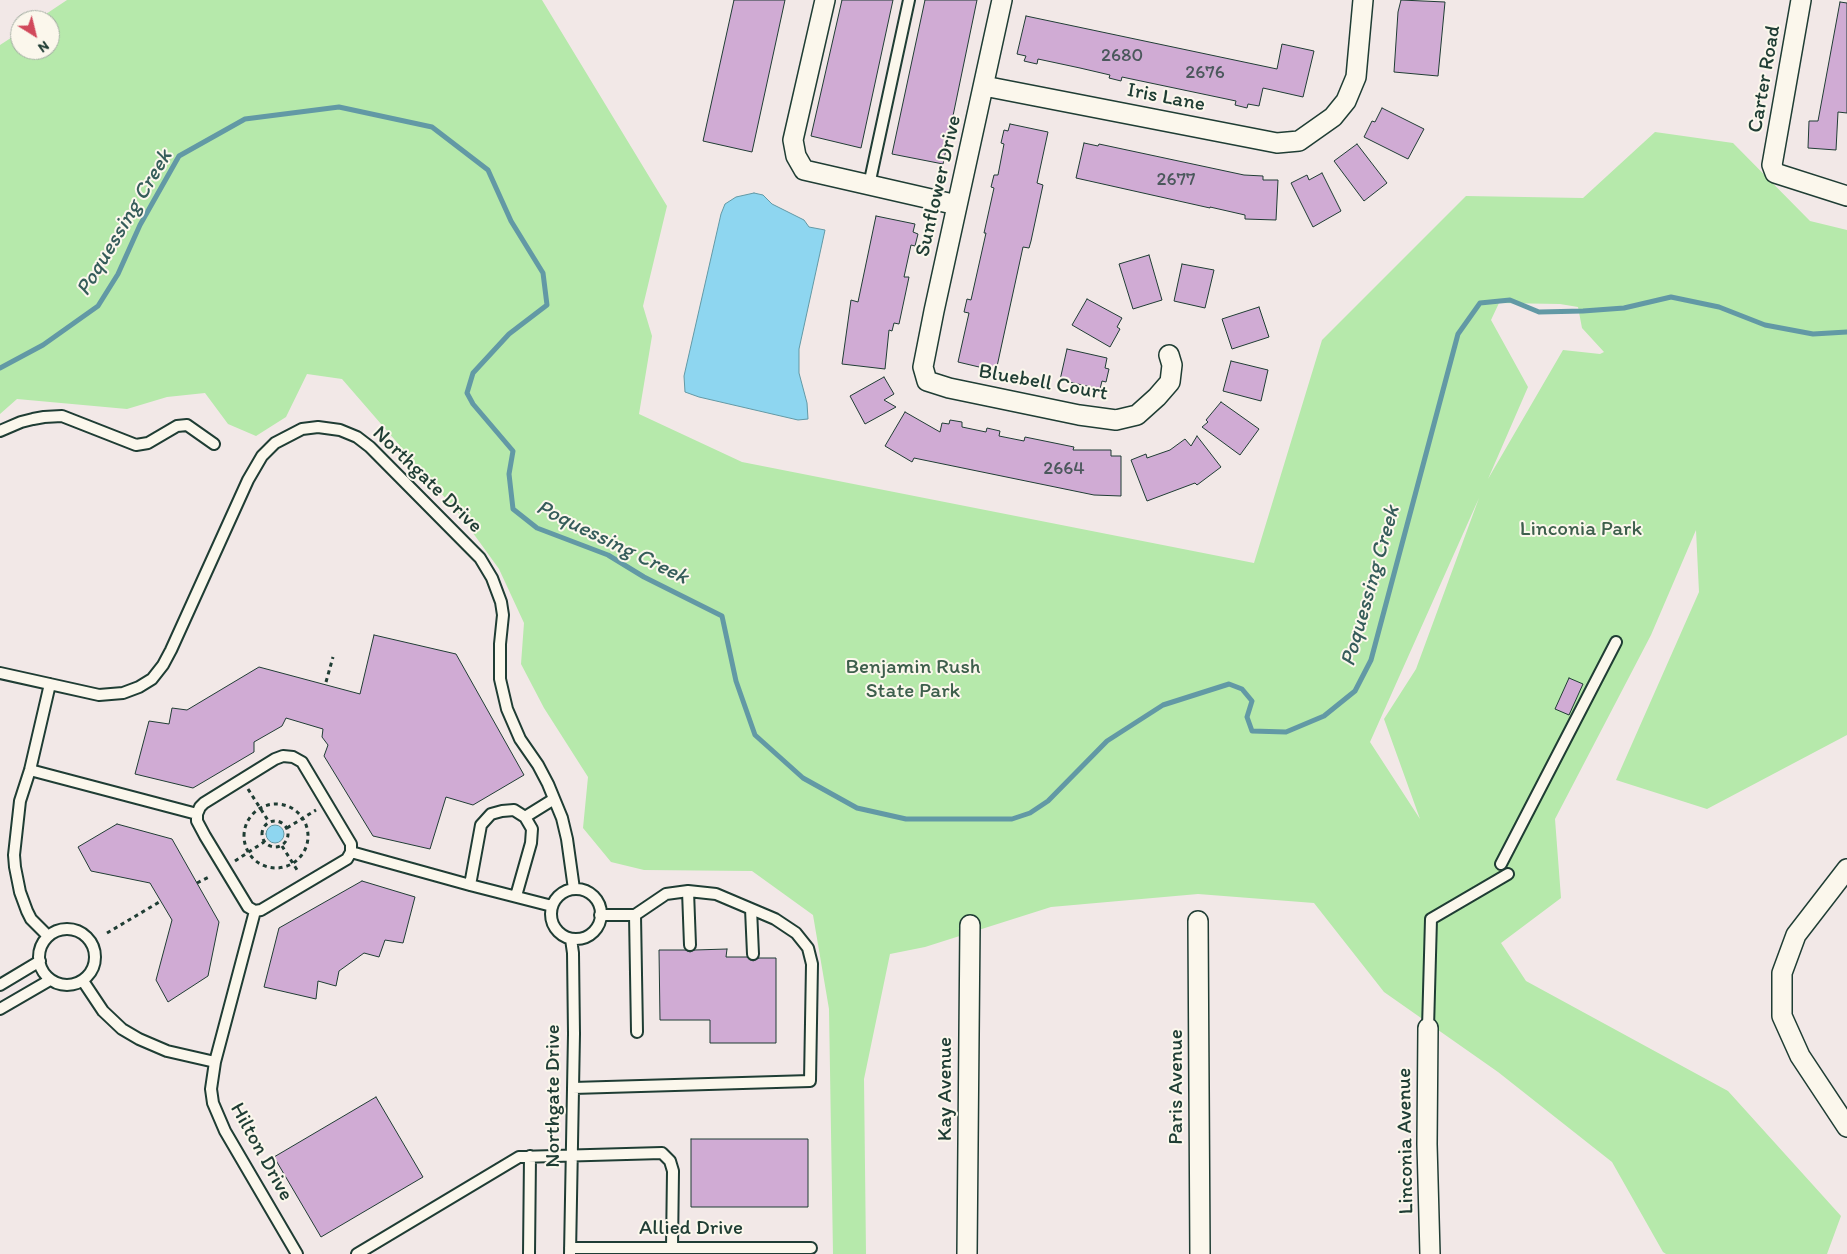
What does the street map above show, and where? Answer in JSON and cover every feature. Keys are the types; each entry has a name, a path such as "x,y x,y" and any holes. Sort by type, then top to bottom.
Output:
{"street":[{"path":"825,0 793,140 796,156 804,170 958,205"},
{"name":"Sunflower Drive","path":"928,381 923,368 1002,0"},
{"name":"Iris Lane","path":"984,86 1277,143 1299,141 1333,117 1346,101 1356,76 1363,0"},
{"name":"Carter Road","path":"1802,0 1773,167 1775,173 1847,196"},
{"name":"Bluebell Court","path":"928,381 948,388 1070,414 1116,420 1137,415 1170,382 1172,365 1169,355"},
{"path":"1847,869 1796,935 1782,973 1782,1016 1800,1056 1847,1127"},
{"name":"Paris Avenue","path":"1198,920 1200,1254"},
{"name":"Kay Avenue","path":"967,1254 970,924"},
{"name":"Linconia Avenue","path":"1428,1028 1427,1144 1430,1254"}],"lane":[{"path":"870,185 909,0"},
{"path":"0,431 21,422 44,416 62,416 136,445 148,443 177,426 188,425 214,444"},
{"name":"Northgate Drive","path":"0,673 99,695 123,694 139,688 152,679 164,665 248,480 262,456 275,443 302,429 318,427 340,430 357,437 370,447 485,564 501,602 500,679 507,709 520,739 538,765 554,800 567,839 574,889"},
{"path":"1501,864 1616,642"},
{"path":"48,936 28,913 20,892 15,867 14,838 20,801 30,770 50,684"},
{"path":"283,756 293,757 302,762 351,844 351,852 347,859 261,910 254,910 248,907 204,836 197,821 197,814 204,803 274,759 283,756"},
{"path":"30,770 197,814"},
{"path":"525,817 554,800"},
{"path":"470,885 481,825 491,814 514,810 525,817 532,829 531,843 516,896"},
{"path":"351,852 552,906"},
{"path":"1428,1028 1431,919 1508,874"},
{"path":"574,889 582,890 596,900 600,915 598,924 594,931 587,936 571,939 563,936 556,930 552,922 552,906 561,894 574,889"},
{"path":"573,1088 810,1082 812,964 808,948 796,933 775,920 716,894 688,891 666,894 635,915 600,915"},
{"path":"688,891 690,945"},
{"path":"752,909 753,954"},
{"name":"Hilton Drive","path":"254,910 211,1089 213,1103 224,1131 297,1254"},
{"path":"635,915 636,1032"},
{"path":"66,929 84,934 91,941 95,950 93,970 83,980 69,985 59,984 50,980 43,971 40,961 42,944 48,936 56,931 66,929"},
{"name":"Northgate Drive","path":"570,1251 573,1156 573,953 571,939"},
{"path":"0,985 40,961"},
{"path":"0,1009 50,980"},
{"path":"83,980 103,1011 122,1029 139,1039 167,1051 216,1062"},
{"path":"357,1254 519,1157 662,1153 670,1161 673,1171 672,1248"},
{"path":"529,1254 530,1156"},
{"name":"Allied Drive","path":"570,1251 672,1248 811,1248"}],"path":[{"path":"326,682 332,657"},
{"path":"242,779 269,822"},
{"path":"287,828 327,803"},
{"path":"279,804 288,806 297,811 303,818 308,828 307,843 300,857 292,863 283,867 273,868 255,860 249,852 245,843 247,823 260,808 279,804"},
{"path":"269,822 281,822 287,828 289,836 282,846 270,847 262,838 263,829 269,822"},
{"path":"224,868 264,842"},
{"path":"282,846 305,884"},
{"path":"197,883 209,877"},
{"path":"106,933 161,901"}],"green space":[{"path":"67,0 542,0 667,206 643,306 652,336 639,414 742,462 1254,563 1322,340 1466,196 1583,198 1655,132 1733,143 1810,221 1847,230 1847,735 1707,809 1616,780 1699,592 1696,530 1651,635 1555,819 1561,898 1501,943 1526,981 1728,1091 1841,1216 1827,1254 1666,1254 1663,1252 1612,1162 1498,1072 1384,992 1314,903 1198,894 1051,907 925,947 890,954 864,1079 866,1254 833,1254 829,1009 813,915 752,871 644,870 611,862 583,828 588,777 544,708 521,664 524,623 499,569 460,515 342,379 307,374 286,417 256,436 228,424 205,393 167,397 127,409 17,399 0,414 0,45 10,38 10,60 60,60 60,10 52,10","holes":["1499,303 1560,304 1578,307 1582,328 1604,352 1600,354 1563,350 1488,479 1528,387 1491,320","1479,498 1416,669 1384,719 1420,819 1370,742"]}],"water":[{"path":"754,193 763,195 772,204 804,220 809,227 825,230 799,349 799,373 807,403 808,419 798,420 685,392 684,376 721,214 725,204 736,197"},
{"path":"271,825 279,825 284,830 282,841 271,843 266,838 266,830"}],"building":[{"path":"734,0 785,0 752,152 703,141"},
{"path":"842,0 893,0 861,148 811,136"},
{"path":"925,0 977,0 943,164 892,154"},
{"path":"1401,0 1445,2 1438,76 1394,72 1398,12"},
{"path":"1840,2 1847,3 1847,113 1838,112 1836,150 1808,148 1809,121 1818,121"},
{"path":"1026,16 1277,69 1282,44 1314,51 1303,97 1263,88 1259,106 1248,104 1247,108 1235,105 1236,101 1122,77 1121,81 1109,78 1110,75 1038,59 1037,64 1024,61 1026,56 1017,54"},
{"path":"1382,108 1424,129 1408,159 1364,137 1372,121 1375,122"},
{"path":"1010,124 1048,132 1037,183 1043,185 1031,241 1029,248 1023,247 996,371 958,362 969,313 964,312 967,299 971,300 986,233 984,233 994,188 991,187 994,175 998,175 1004,144 1001,143 1004,130 1008,131"},
{"path":"1084,143 1098,146 1099,144 1244,175 1263,176 1263,180 1278,180 1276,220 1245,219 1245,215 1076,178"},
{"path":"1357,144 1387,183 1364,201 1334,161"},
{"path":"1322,173 1341,211 1313,227 1291,183 1307,175 1309,180"},
{"path":"876,216 915,224 913,232 918,234 915,246 911,245 904,277 909,277 899,324 894,323 892,331 889,330 885,369 842,364 851,300 858,302"},
{"path":"1149,255 1162,300 1133,309 1119,264"},
{"path":"1182,264 1214,270 1205,308 1174,301"},
{"path":"1087,299 1122,318 1117,327 1120,329 1110,347 1072,325"},
{"path":"1259,307 1269,337 1232,349 1222,319"},
{"path":"1067,349 1107,358 1105,368 1109,369 1106,382 1102,381 1100,389 1060,380"},
{"path":"1231,361 1268,370 1261,401 1223,391"},
{"path":"884,377 894,394 884,400 896,407 865,424 850,396"},
{"path":"1221,402 1259,429 1240,455 1202,427 1208,422 1206,420"},
{"path":"905,412 940,432 942,423 949,424 950,420 962,422 962,427 986,432 987,428 1000,431 999,436 1024,441 1025,437 1074,447 1073,450 1111,450 1111,456 1121,456 1121,496 1094,495 914,458 912,462 885,446"},
{"path":"1197,436 1221,467 1197,485 1195,483 1147,501 1131,460 1146,454 1147,458 1170,450 1185,439 1191,446"},
{"path":"374,635 456,654 524,775 473,805 446,797 430,849 373,836 324,756 328,745 322,737 323,729 286,718 282,726 254,742 254,752 193,788 135,774 149,721 169,724 172,708 187,710 259,667 360,694"},
{"path":"1569,678 1583,684 1569,715 1555,709"},
{"path":"117,824 172,839 219,922 208,976 168,1002 156,980 172,920 150,883 91,871 78,847"},
{"path":"362,881 415,897 403,943 385,940 379,957 364,953 339,971 336,986 318,981 316,999 264,987 279,928"},
{"path":"727,949 726,957 747,957 753,961 759,958 776,958 776,1043 710,1043 710,1020 660,1020 659,950 686,950 690,952 695,950"},
{"path":"376,1097 423,1177 321,1237 274,1157"},
{"path":"691,1139 808,1139 808,1207 691,1207"}],"waterway":[{"name":"Poquessing Creek","path":"0,368 43,345 98,306 118,274 140,225 179,156 245,119 339,107 432,127 488,170 511,221 543,273 547,305 509,334 473,373 467,393 473,404 513,451 509,474 513,509 537,528 608,555 644,577 722,616 736,681 755,735 803,778 857,808 906,819 1012,819 1030,813 1048,801 1107,741 1163,705 1229,684 1242,689 1252,701 1247,717 1252,731 1286,732 1324,716 1355,691 1371,660 1458,334 1480,303 1510,300 1539,312 1583,311 1624,308 1671,297 1719,307 1765,325 1813,334 1847,332"}],"park label":[{"name":"Linconia Park","path":"1581,530"},
{"name":"Benjamin Rush State Park","path":"913,680"}]}
